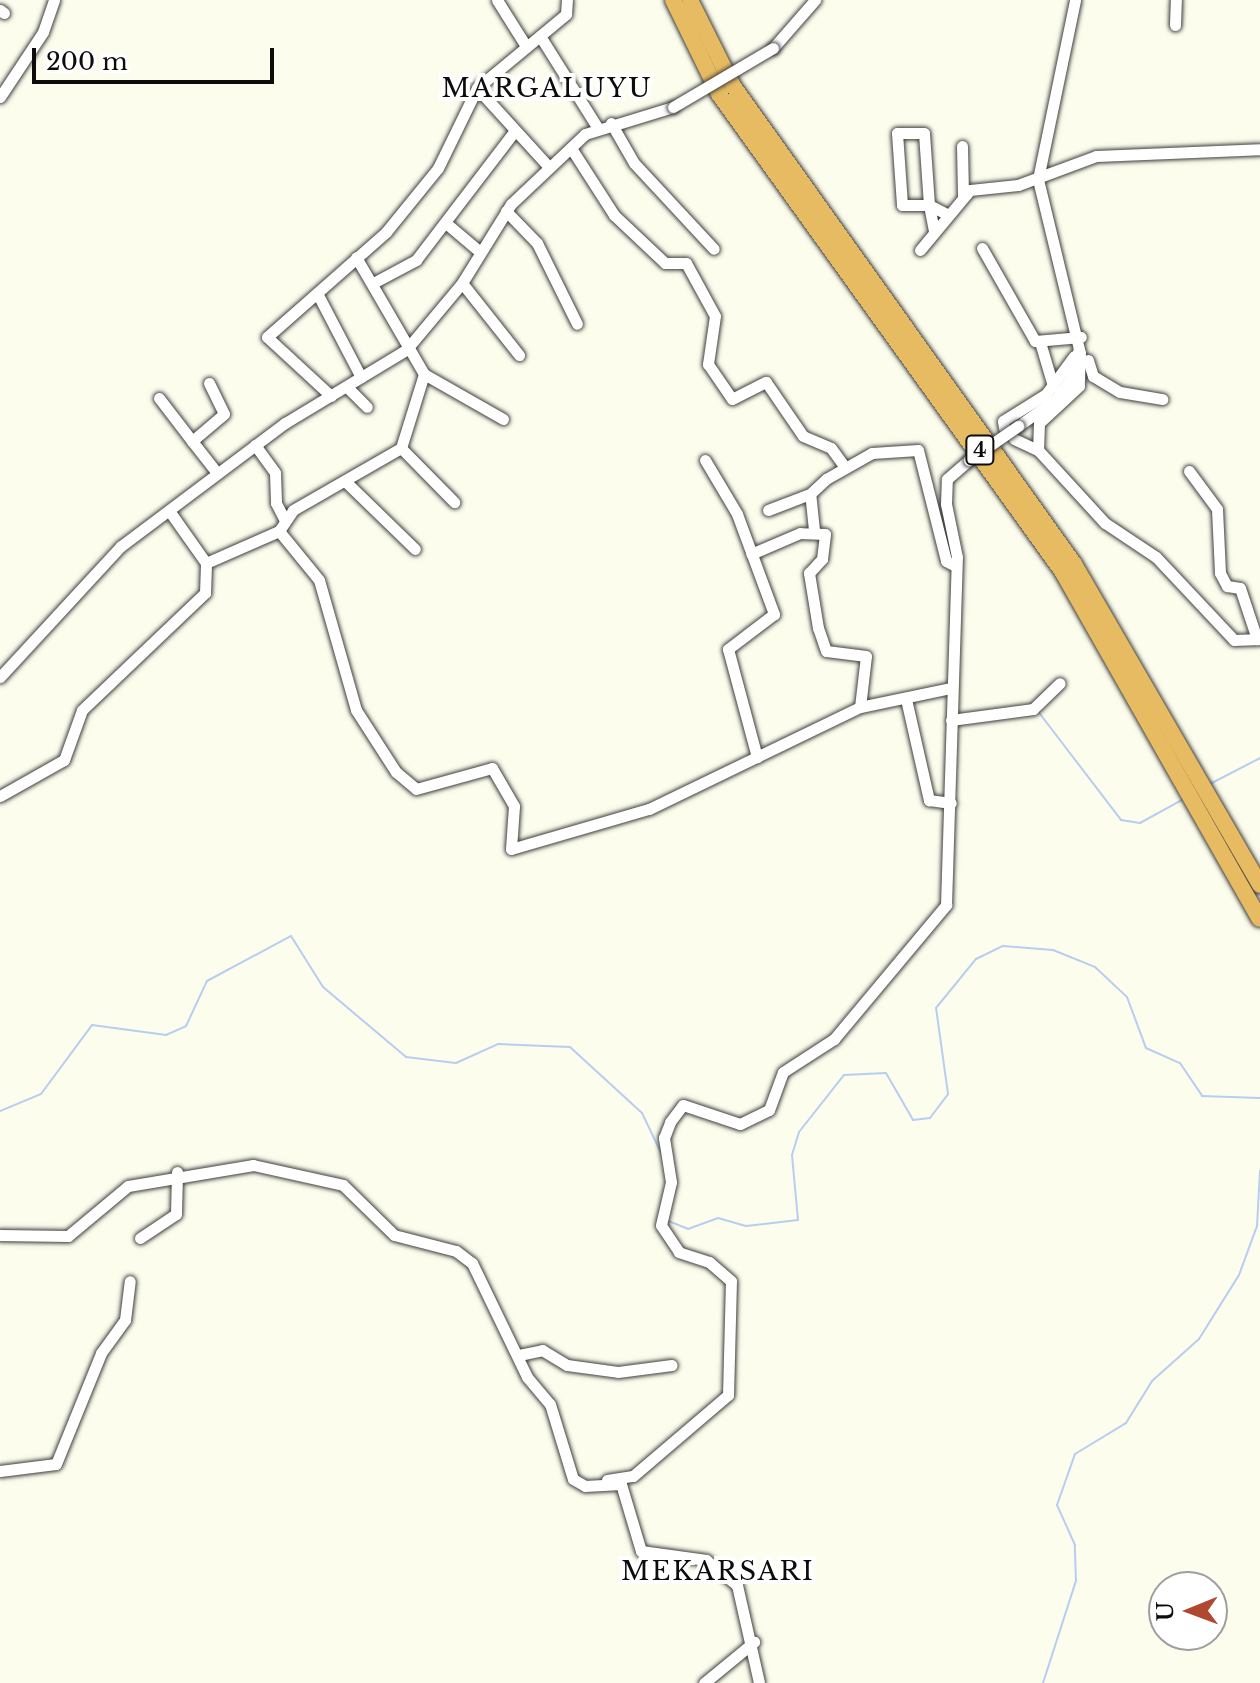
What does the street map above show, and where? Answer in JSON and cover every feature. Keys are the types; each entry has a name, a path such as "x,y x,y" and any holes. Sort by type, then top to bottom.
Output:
{"highway":[{"name":"4","path":"673,0 719,94 1062,571 1260,919"},
{"name":"4","path":"690,0 733,86 1074,564 1260,885"}],"street":[{"path":"0,97 43,32 54,0"},
{"path":"497,0 526,46"},
{"path":"331,396 267,338 356,257 426,185 477,88 566,14 567,0"},
{"path":"0,677 98,565 170,512 216,472 406,350 462,283 506,211 548,166 597,127 673,107 773,48 815,0"},
{"path":"1038,450 1039,423 1079,386 1077,334 1038,179 1075,0"},
{"path":"1175,25 1176,0"},
{"path":"540,36 597,127"},
{"path":"477,88 513,133 548,166"},
{"path":"611,123 634,163 714,249"},
{"path":"934,231 929,205 924,133 905,129 894,146 902,205 929,205 947,214"},
{"path":"375,282 416,260 447,224 513,133"},
{"path":"962,146 963,195"},
{"path":"571,148 614,215 665,263 686,263 715,316 708,364 732,399 766,382 803,436 831,448 845,467"},
{"path":"920,250 963,195 983,188 1038,179 1096,156 1260,149"},
{"path":"963,170 983,188"},
{"path":"506,211 537,243 577,324"},
{"path":"447,224 480,252"},
{"path":"982,248 1040,342 1053,386"},
{"path":"356,257 375,282 406,350 424,374 503,419"},
{"path":"462,283 519,355"},
{"path":"317,293 361,377"},
{"path":"1040,342 1077,334"},
{"path":"1077,334 1093,376 1123,394 1162,399"},
{"path":"944,522 947,479 1055,400 1071,378 1079,349"},
{"path":"1004,428 1053,386 1079,349"},
{"path":"206,563 282,526 401,448 424,374"},
{"path":"192,441 224,414 209,383"},
{"path":"347,387 367,407"},
{"path":"159,398 216,472"},
{"path":"1014,439 1038,450 1105,523 1156,557 1234,640 1259,639 1240,588 1227,586 1220,573 1217,509 1189,471"},
{"path":"255,445 275,473 276,503 282,526 319,580 356,710 396,772 416,789 492,768 514,806 511,849 649,809 860,707 950,688"},
{"path":"401,448 454,502"},
{"path":"0,1235 78,1233 128,1186 177,1172 272,1166 343,1185 394,1235 445,1246 472,1263 519,1355 556,1417 573,1479 585,1486 633,1476 728,1395 732,1288 726,1272 679,1252 663,1232 660,1213 671,1182 664,1138 683,1105 740,1124 769,1110 783,1072 834,1039 933,926 946,905 951,803 950,688 956,566 918,450 872,453 845,467 810,494 768,510"},
{"path":"705,460 751,554 773,620 728,649 757,757"},
{"path":"346,482 370,513 415,549"},
{"path":"810,494 814,530"},
{"path":"0,796 64,760 82,710 205,593 206,563 170,512"},
{"path":"751,554 814,530 825,534 822,559 809,575 821,640 829,652 866,656 860,707"},
{"path":"951,720 1033,709 1060,683"},
{"path":"906,699 929,800 951,803"},
{"path":"140,1238 176,1214 177,1172"},
{"path":"0,1471 56,1464 101,1353 125,1320 130,1281"},
{"path":"519,1355 542,1350 567,1365 618,1372 672,1365"},
{"path":"607,1480 629,1494 632,1536 641,1551 706,1560 737,1585 754,1642 759,1683"},
{"path":"704,1683 754,1642"}],"waterway":[{"path":"1037,710 1121,820 1140,823 1182,800"},
{"path":"1208,785 1260,758"},
{"path":"0,1111 41,1094 92,1025 166,1035 186,1026 207,981 291,936 323,987 406,1057 456,1063 498,1044 570,1047 642,1113 662,1155"},
{"path":"666,1220 688,1229 718,1218 746,1226 798,1220 792,1155 799,1132 844,1075 886,1073 913,1120 930,1118 948,1094 936,1008 976,959 1003,946 1053,950 1095,967 1127,997 1146,1048 1180,1063 1202,1096 1260,1098"},
{"path":"1043,1683 1076,1581 1075,1545 1057,1505 1075,1454 1126,1423 1152,1381 1199,1339 1239,1275 1257,1226 1260,1171"}],"district":[{"name":"MARGALUYU","path":"547,89"},
{"name":"MEKARSARI","path":"718,1572"}]}
